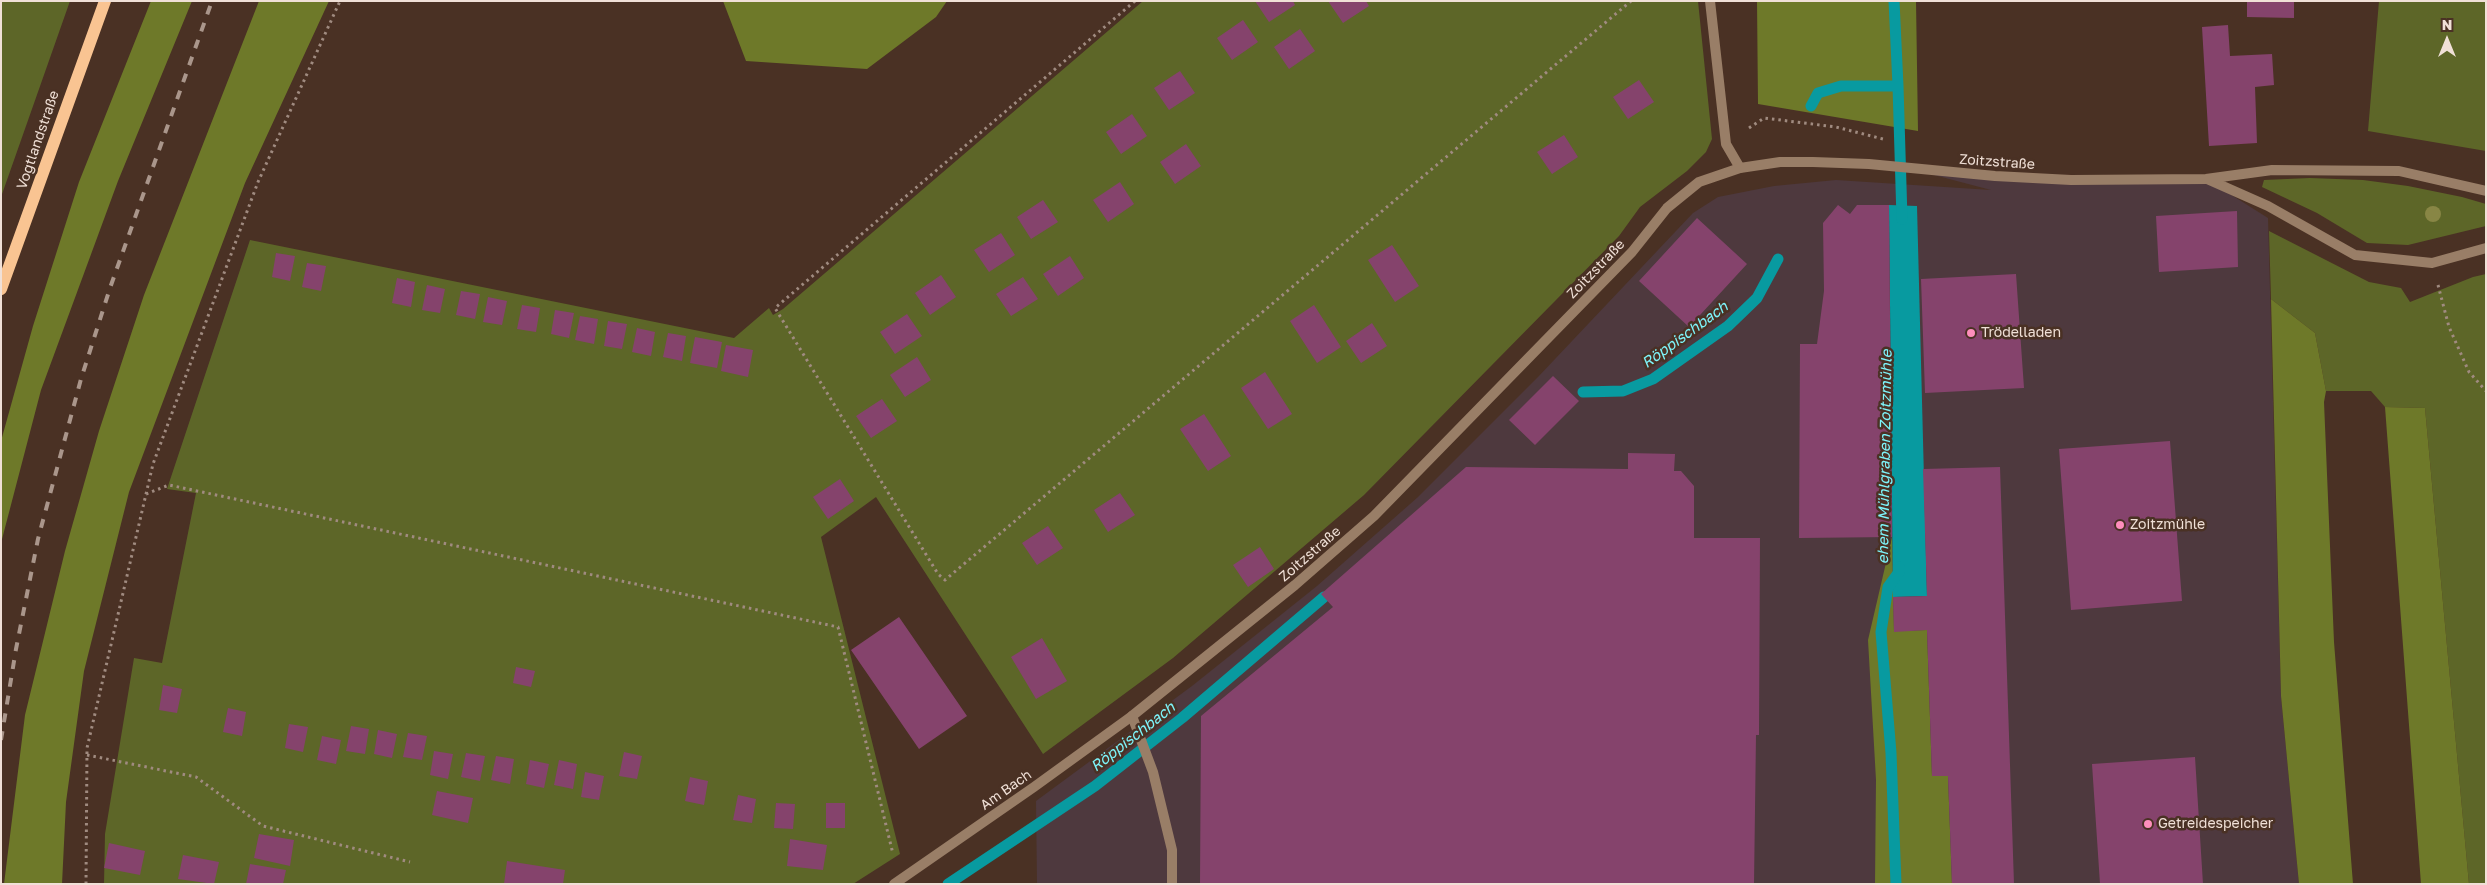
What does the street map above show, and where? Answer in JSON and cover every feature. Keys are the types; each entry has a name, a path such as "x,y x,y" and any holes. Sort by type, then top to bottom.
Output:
{"main road":[{"name":"Vogtlandstraße","path":"1,289 105,1"}],"street":[{"path":"1710,1 1726,144 1740,168"},
{"name":"Zoitzstraße","path":"1132,716 1295,585 1374,516 1632,252 1667,208 1699,182 1740,168 1780,162 1869,164 1915,170 2071,180 2206,179 2272,170 2399,172 2486,191"},
{"name":"Zoitzstraße","path":"2206,179 2268,206 2355,255 2432,263 2486,248"},
{"path":"1132,716 1153,772 1172,850 1172,884"},
{"name":"Am Bach","path":"896,882 1034,787 1132,716"}],"path":[{"path":"86,884 87,755 153,464 258,182 340,1"},
{"path":"1135,1 775,308 938,574 945,580 1631,1"},
{"path":"1726,144 1764,118 1836,128 1879,138"},
{"path":"2432,263 2449,327 2470,372 2486,392"},
{"path":"146,494 169,485 838,627 896,882"},
{"path":"87,755 196,777 263,826 410,862"}],"shaded area":[{"path":"1915,170 1995,176 2206,179 2268,218 2281,696 2299,884 1037,884 1036,801 1192,686 1317,586 1418,497 1538,377 1693,213 1718,197 1774,186 1836,180 1991,190"}],"green space":[{"path":"1,1 70,1 1,197"},
{"path":"151,1 192,1 118,181 41,390 1,543 1,441 33,326 79,182"},
{"path":"259,1 329,1 245,183 129,492 84,671 66,802 62,884 4,884 25,715 65,551 99,431 144,295"},
{"path":"723,1 947,1 936,17 867,69 746,61"},
{"path":"1143,1 1698,1 1712,139 1706,152 1687,171 1640,207 1619,236 1364,495 1173,658 1043,754 876,497 821,537 900,854 853,884 104,884 105,834 134,658 162,663 196,493 167,489 250,240 734,338 769,308 773,315 783,309"},
{"path":"1757,1 1916,1 1918,131 1758,104"},
{"path":"2379,1 2486,1 2486,151 2368,131"},
{"path":"2310,178 2363,180 2408,186 2462,197 2486,204 2486,226 2408,245 2367,243 2317,213 2262,187 2264,180"},
{"path":"2269,231 2369,282 2401,288 2410,302 2473,277 2486,274 2486,884 2469,884 2425,408 2385,407 2371,391 2326,391 2315,333 2271,299"},
{"path":"2271,299 2315,333 2326,391 2324,402 2334,642 2353,884 2299,884 2281,696"},
{"path":"2385,407 2425,408 2469,884 2421,884"},
{"path":"1892,537 1894,631 1927,630 1932,776 1948,776 1952,884 1875,884 1876,780 1868,640"}],"water":[{"path":"1889,205 1917,206 1927,596 1893,597"}],"building":[{"path":"1255,1 1293,1 1295,5 1269,22"},
{"path":"1328,1 1366,1 1369,6 1343,23"},
{"path":"2247,1 2294,1 2294,18 2247,17"},
{"path":"1243,20 1258,42 1232,60 1217,38"},
{"path":"2228,25 2230,56 2272,54 2274,85 2255,87 2257,143 2209,146 2202,27"},
{"path":"1300,29 1315,51 1289,69 1274,47"},
{"path":"1180,71 1195,93 1169,110 1154,88"},
{"path":"1639,80 1654,102 1628,119 1613,97"},
{"path":"1132,114 1147,136 1121,154 1106,132"},
{"path":"1564,135 1578,157 1552,174 1537,152"},
{"path":"1186,144 1201,166 1175,184 1160,162"},
{"path":"1120,182 1134,204 1108,222 1093,200"},
{"path":"1043,200 1058,222 1031,239 1017,217"},
{"path":"1838,205 1850,214 1857,205 1889,205 1892,537 1799,538 1800,344 1817,344 1824,291 1823,223"},
{"path":"2237,211 2238,267 2159,272 2156,216"},
{"path":"1697,218 1747,264 1689,327 1639,281"},
{"path":"1001,233 1015,255 989,272 974,250"},
{"path":"1392,245 1419,286 1395,302 1368,260"},
{"path":"276,253 295,256 290,281 272,277"},
{"path":"1070,256 1084,278 1058,296 1043,274"},
{"path":"307,263 326,266 321,291 302,287"},
{"name":"Trödelladen","path":"2016,274 2024,388 1925,393 1921,279"},
{"path":"941,275 956,297 930,315 915,293"},
{"path":"1023,277 1038,299 1011,316 996,294"},
{"path":"397,278 415,282 411,307 392,303"},
{"path":"427,285 445,289 440,313 422,310"},
{"path":"461,291 480,294 475,319 456,315"},
{"path":"488,297 507,301 502,325 483,322"},
{"path":"522,305 540,308 536,332 517,329"},
{"path":"1314,305 1341,347 1317,363 1290,321"},
{"path":"555,310 574,313 569,338 551,334"},
{"path":"907,314 922,336 895,354 880,332"},
{"path":"580,316 598,319 594,344 575,340"},
{"path":"608,321 627,324 622,349 604,346"},
{"path":"1372,323 1387,346 1361,363 1346,341"},
{"path":"637,328 655,332 651,356 632,352"},
{"path":"668,333 686,336 682,361 663,357"},
{"path":"695,337 722,342 717,368 690,363"},
{"path":"726,345 753,350 748,377 721,371"},
{"path":"917,357 931,380 905,397 890,375"},
{"path":"1265,372 1292,414 1268,429 1241,388"},
{"path":"1553,376 1579,401 1535,445 1509,420"},
{"path":"882,399 897,421 871,438 856,416"},
{"path":"1204,414 1231,456 1208,471 1180,429"},
{"name":"Zoitzmühle","path":"2170,441 2182,601 2071,610 2059,449"},
{"path":"1628,453 1675,454 1674,471 1681,471 1694,486 1694,538 1760,538 1759,735 1756,735 1754,884 1200,884 1201,716 1333,607 1321,594 1466,467 1628,469"},
{"path":"2000,467 2014,884 1952,884 1948,776 1932,776 1927,630 1894,632 1893,597 1927,596 1923,469"},
{"path":"840,479 854,501 828,519 813,497"},
{"path":"1120,493 1135,515 1108,532 1094,510"},
{"path":"1048,526 1063,548 1037,565 1022,543"},
{"path":"1260,547 1274,569 1248,587 1233,565"},
{"path":"899,617 967,716 919,749 851,650"},
{"path":"1042,638 1067,681 1036,699 1011,657"},
{"path":"516,667 535,671 531,687 513,683"},
{"path":"163,685 182,689 177,713 159,710"},
{"path":"228,708 246,712 242,736 223,732"},
{"path":"289,724 308,727 303,752 285,748"},
{"path":"351,726 369,729 365,754 346,751"},
{"path":"378,730 397,734 392,758 374,754"},
{"path":"408,733 427,736 422,760 403,757"},
{"path":"322,736 341,740 336,764 317,760"},
{"path":"434,751 453,754 448,779 430,775"},
{"path":"624,752 642,756 637,779 619,776"},
{"path":"466,753 485,756 480,781 461,777"},
{"path":"496,756 514,759 510,784 491,780"},
{"name":"Getreidespeicher","path":"2195,757 2203,884 2100,884 2092,764"},
{"path":"530,760 549,764 544,788 526,784"},
{"path":"559,760 577,764 573,789 554,785"},
{"path":"585,772 604,776 599,800 581,797"},
{"path":"690,777 708,781 704,805 685,801"},
{"path":"437,791 473,798 468,823 432,815"},
{"path":"738,795 756,799 752,823 733,820"},
{"path":"776,803 795,804 793,829 774,828"},
{"path":"826,803 845,803 845,828 826,828"},
{"path":"259,834 294,840 290,866 254,858"},
{"path":"790,839 827,845 823,870 787,866"},
{"path":"109,843 145,851 140,875 104,868"},
{"path":"183,855 219,862 214,884 178,879"},
{"path":"507,861 565,870 563,884 504,884"},
{"path":"250,864 286,870 283,884 246,884"}],"waterway":[{"name":"Röppischbach","path":"1811,106 1818,93 1841,86 1898,86 1894,1"},
{"name":"ehem Mühlgraben Zoitzmühle","path":"1898,86 1902,219"},
{"name":"Röppischbach","path":"1583,392 1623,391 1653,379 1728,326 1757,298 1778,259"},
{"name":"ehem Mühlgraben Zoitzmühle","path":"1896,884 1891,753 1881,632 1888,587 1899,572 1899,567"},
{"name":"Röppischbach","path":"948,884 1095,786 1182,718 1324,597"}],"railway":[{"path":"1,740 16,649 38,539 81,379 110,288 212,1"}],"place":[{"name":"Trödelladen","path":"1971,333"},
{"name":"Zoitzmühle","path":"2120,525"},
{"name":"Getreidespeicher","path":"2148,824"}]}
